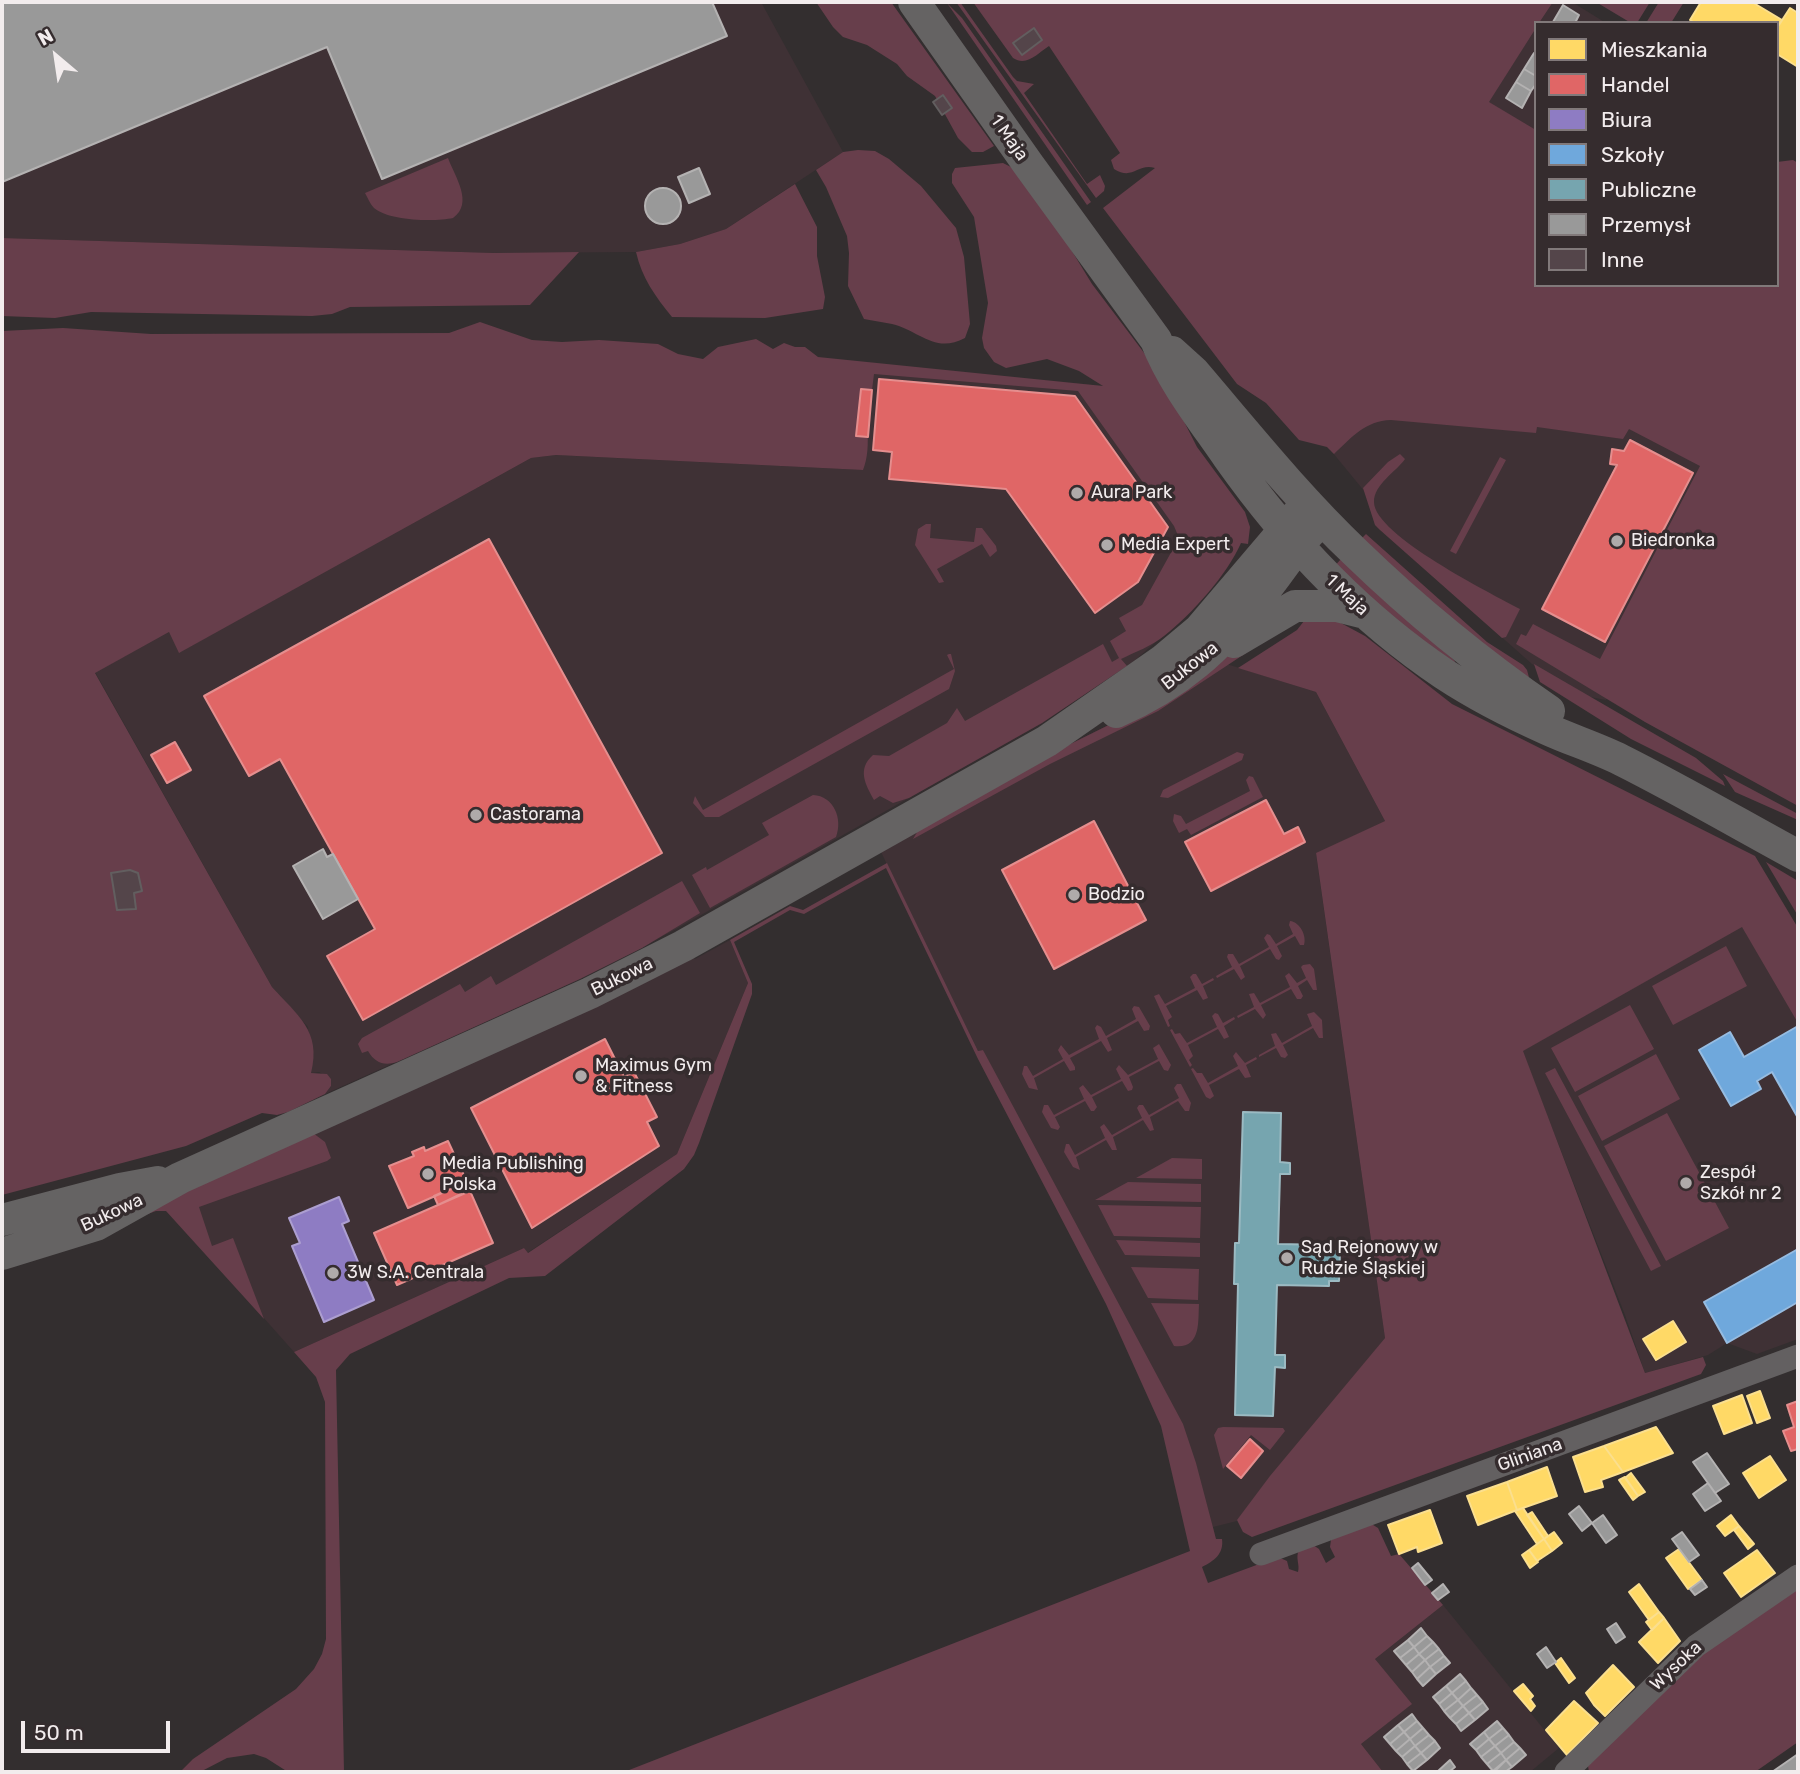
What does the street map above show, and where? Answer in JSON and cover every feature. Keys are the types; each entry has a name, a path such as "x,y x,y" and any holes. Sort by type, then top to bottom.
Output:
{"street":[{"name":"1 Maja","path":"914,2 1156,340 1193,372 1357,554 1460,648 1619,759 1798,856"},
{"name":"1 Maja","path":"1156,340 1176,383 1246,481 1291,538 1365,613 1445,674 1477,693 1545,728 1619,759"},
{"path":"1246,481 1256,519 1255,563"},
{"path":"1291,538 1315,510"},
{"name":"Bukowa","path":"2,1254 96,1225 180,1178 522,1025 656,960 1047,741 1162,661 1199,630 1255,563 1291,538"},
{"name":"Bukowa","path":"1047,741 1124,708 1186,673 1226,637 1274,579 1291,538"},
{"path":"1186,673 1295,606 1337,606 1365,613"},
{"name":"1 Maja","path":"1671,788 1798,836"},
{"name":"Bukowa","path":"2,1220 120,1189 180,1178"},
{"name":"Gliniana","path":"1261,1554 1798,1356"},
{"name":"Wysoka","path":"1566,1772 1696,1646 1798,1576"}],"shaded area":[{"path":"2,2 761,2 843,152 726,229 680,244 636,252 494,253 2,238"},
{"path":"816,2 891,2 994,146 983,152 972,152 958,138 935,96 907,76 897,64 867,45 843,37"},
{"path":"956,2 960,2 1013,77 1017,81 1034,84 1024,93 1087,184 1100,175 1105,186 1104,191 1096,198"},
{"path":"973,2 1553,2 1540,21 1534,21 1534,31 1489,102 1534,129 1534,287 1779,287 1779,162 1793,160 1798,163 1798,806 1645,722 1516,644 1521,634 1526,636 1533,624 1600,659 1700,466 1629,429 1623,439 1537,427 1536,433 1391,420 1366,427 1334,454 1327,447 1299,440 1266,403 1237,384 1103,208 1155,168 1144,168 1131,173 1114,169 1111,160 1120,153 1049,46 1028,60 1013,58"},
{"path":"1553,2 1572,2 1603,21 1540,21"},
{"path":"1596,2 1650,2 1638,21 1628,21"},
{"path":"1659,2 1684,2 1672,21 1647,21"},
{"path":"947,3 962,18 1091,202 1087,205"},
{"path":"1534,31 1534,129 1488,102"},
{"path":"875,151 889,159 921,186 956,228 964,257 970,324 965,338 945,344 928,340 902,327 864,319 848,286 847,236 816,170 843,152"},
{"path":"448,158 462,197 459,212 453,218 424,220 390,216 374,208 365,193"},
{"path":"1003,163 1015,169 1064,238 1092,284 1148,358 1197,447 1245,512 1250,527 1248,544 1241,543 1218,581 1197,605 1159,640 1121,659 1127,666 1042,723 909,798 893,803 880,796 874,800 864,777 865,766 873,755 889,756 947,723 957,708 965,721 1103,644 1112,662 1119,658 1110,641 1126,631 1119,618 1142,605 1179,538 1174,526 1078,391 874,374 872,390 862,389 868,440 863,470 556,455 531,458 179,653 169,632 95,673 272,987 305,1025 313,1046 311,1073 327,1074 331,1079 331,1086 325,1094 288,1112 277,1115 262,1113 186,1146 2,1195 2,331 63,328 151,334 449,333 480,322 532,340 599,340 658,344 678,354 703,359 718,347 756,339 773,349 784,343 805,347 818,357 1103,386 1079,371 1047,359 1006,368 994,362 984,348 982,338 988,303 974,217 952,183 952,174 955,168"},
{"path":"795,184 817,227 817,256 825,297 823,309 765,318 672,317 650,286 636,252 680,244 726,229"},
{"path":"2,238 494,253 579,252 530,305 350,307 332,314 312,316 91,312 55,318 2,316"},
{"path":"810,361 1105,386 1193,502 1188,614 1134,661 1042,723 669,933 558,989 325,1094 331,1086 331,1079 319,1072 311,1073 308,1027 272,987 95,672 169,632 180,652 531,458 556,455 863,470"},
{"path":"1361,416 1630,419 1727,471 1606,700 1574,694 1532,664 1375,525 1365,492 1328,447"},
{"path":"1400,454 1405,459 1381,484 1375,496 1374,502 1379,515 1393,531 1436,562 1520,609 1506,637 1502,638 1375,525 1363,488 1388,462"},
{"path":"1500,457 1506,460 1456,554 1450,551"},
{"path":"931,524 930,538 974,542 976,528 982,528 997,551 990,557 982,544 937,569 944,582 939,583 915,545 918,529"},
{"path":"1366,534 1487,642 1523,665 1531,685 1498,660 1361,539"},
{"path":"1341,559 1455,661 1454,663 1470,672 1465,676 1332,569"},
{"path":"1289,614 1287,626 1158,711 1050,764 913,839 922,824 1012,773 1151,704"},
{"path":"1304,621 1339,622 1365,636 1452,704 1755,856 1798,928 1798,1023 1742,927 1523,1051 1645,1373 1703,1357 1706,1365 1701,1374 1252,1537 1243,1532 1237,1520 1270,1476 1385,1338 1316,853 1385,821 1316,692 1238,668 1297,630"},
{"path":"951,654 955,671 949,689 719,817 705,817 693,803 695,796 703,810 954,669 947,655"},
{"path":"1217,661 1316,692 1385,821 1316,854 1385,1338 1237,1521 1213,1527 1216,1540 1105,1295 983,1050 978,1051 881,852 1012,773 1151,704"},
{"path":"1534,664 1696,758 1723,781 1725,786 1631,739 1540,682"},
{"path":"1237,752 1244,754 1242,760 1168,798 1160,797 1163,790"},
{"path":"1723,774 1798,814 1798,820 1735,792"},
{"path":"1249,776 1253,777 1263,797 1191,835 1187,829 1179,833 1173,821 1174,814 1181,816 1186,824 1250,791 1246,780"},
{"path":"813,795 826,799 835,810 838,823 836,837 710,908 692,875 706,867 707,870 769,835 762,823"},
{"path":"1766,862 1798,881 1798,916"},
{"path":"887,863 978,1051 983,1050 1183,1424 1216,1539 1222,1539 1217,1556 1202,1567 1208,1583 1278,1557 1287,1561 1289,1569 1298,1572 1299,1550 1313,1545 1319,1549 1326,1563 1335,1557 1330,1547 1331,1540 1370,1523 1378,1528 1391,1556 1399,1554 1443,1605 1375,1659 1412,1704 1361,1744 1383,1772 624,1772 1190,1551 1161,1426 1106,1304 978,1059 886,868 804,914 790,910 734,942 752,984 752,994 699,1143 684,1169 545,1276 509,1278 350,1354 336,1370 344,1772 288,1772 254,1754 227,1758 200,1772 180,1772 193,1759 296,1689 314,1669 322,1654 326,1639 325,1402 316,1377 294,1352 524,1248 528,1253 677,1154 748,983 730,940 790,906 803,910"},
{"path":"682,881 700,913 642,948 397,1062 380,1062 368,1051 362,1053 358,1044 362,1038 460,984 465,992 491,976 496,985"},
{"path":"1290,921 1302,930 1304,945 1300,945 1295,936 1277,946 1282,956 1279,960 1270,949 1240,966 1245,977 1241,980 1234,969 1217,978 1216,976 1232,967 1228,954 1233,954 1239,964 1269,947 1264,938 1267,934 1276,944 1293,934"},
{"name":"Zespół Szkół nr 2","path":"1742,926 1798,1020 1798,1339 1757,1354 1727,1343 1708,1355 1645,1373 1522,1051"},
{"path":"730,940 748,983 677,1154 527,1253 524,1248 294,1352 161,1202 693,957 695,959"},
{"path":"1726,946 1747,986 1673,1025 1652,986"},
{"path":"1310,964 1314,969 1317,990 1313,990 1307,980 1298,986 1303,996 1301,999 1297,999 1291,989 1261,1005 1266,1015 1263,1019 1255,1009 1238,1018 1237,1016 1254,1007 1249,994 1254,993 1260,1003 1290,987 1285,976 1289,973 1297,983 1306,978 1301,967"},
{"path":"1196,974 1202,984 1213,978 1214,980 1203,986 1208,998 1203,1000 1197,990 1166,1006 1172,1017 1168,1020 1168,1027 1154,996 1159,994 1165,1004 1195,988 1190,977"},
{"path":"1630,1005 1654,1049 1575,1092 1551,1048"},
{"path":"1134,1006 1139,1007 1150,1026 1149,1030 1144,1031 1138,1021 1107,1038 1112,1050 1108,1052 1101,1041 1070,1058 1075,1070 1070,1071 1064,1061 1034,1078 1038,1090 1029,1088 1022,1074 1024,1066 1027,1066 1033,1076 1063,1059 1058,1050 1061,1045 1069,1055 1099,1039 1095,1028 1097,1025 1106,1036 1136,1019 1132,1009"},
{"path":"1314,1012 1322,1020 1323,1038 1319,1038 1313,1028 1283,1045 1288,1055 1285,1058 1281,1057 1276,1048 1259,1057 1275,1046 1271,1034 1276,1033 1282,1043 1312,1026 1307,1014"},
{"path":"1215,1013 1223,1023 1234,1017 1235,1019 1224,1026 1229,1037 1224,1039 1218,1029 1188,1045 1193,1056 1189,1060 1192,1065 1190,1067 1170,1030 1175,1034 1180,1033 1187,1043 1217,1027 1212,1016"},
{"path":"1159,1044 1171,1065 1168,1071 1164,1070 1159,1061 1129,1077 1132,1090 1128,1091 1122,1081 1092,1097 1097,1107 1094,1111 1091,1111 1085,1101 1055,1117 1060,1127 1058,1130 1051,1128 1042,1112 1044,1105 1048,1105 1054,1115 1084,1099 1079,1088 1083,1085 1091,1095 1121,1079 1116,1069 1119,1065 1128,1075 1158,1059 1153,1048"},
{"path":"1236,1052 1245,1063 1256,1057 1257,1059 1246,1065 1251,1077 1245,1078 1239,1069 1209,1085 1214,1096 1210,1099 1206,1097 1191,1069 1202,1073 1208,1083 1238,1066 1233,1056"},
{"path":"1656,1054 1680,1099 1602,1141 1578,1096"},
{"path":"1555,1068 1661,1266 1651,1271 1545,1073"},
{"path":"1181,1084 1191,1103 1189,1111 1185,1111 1178,1101 1150,1117 1154,1130 1150,1131 1143,1120 1113,1137 1117,1150 1112,1150 1106,1140 1076,1157 1080,1170 1073,1167 1064,1152 1066,1144 1069,1144 1075,1155 1105,1138 1100,1127 1104,1124 1112,1135 1142,1118 1137,1108 1139,1105 1143,1105 1149,1115 1179,1098 1174,1088"},
{"path":"1667,1113 1729,1228 1666,1261 1604,1146"},
{"path":"313,1133 325,1142 331,1158 327,1161 199,1207 212,1246 233,1238 264,1319 166,1211 156,1211 101,1231"},
{"path":"1172,1158 1202,1159 1202,1179 1136,1178"},
{"path":"1128,1182 1201,1184 1201,1202 1095,1200"},
{"path":"1098,1205 1201,1207 1200,1238 1114,1236"},
{"path":"1116,1240 1200,1243 1200,1257 1125,1255"},
{"path":"1131,1267 1199,1269 1198,1300 1148,1298"},
{"path":"1151,1303 1199,1304 1198,1326 1194,1339 1183,1346 1174,1346"},
{"path":"1218,1428 1283,1428 1285,1431 1270,1450 1251,1435 1223,1469 1214,1435"},
{"path":"1798,1588 1798,1742 1755,1772 1589,1772 1588,1766 1697,1657"},
{"path":"1443,1605 1559,1748 1530,1772 1383,1772 1361,1744 1411,1704 1375,1659"}],"building: Mieszkania":[{"path":"1701,2 1752,2 1782,20 1779,25 1779,21 1690,20"},
{"path":"1790,8 1798,13 1798,67 1779,55 1779,25"},
{"path":"1673,1321 1686,1342 1656,1360 1643,1339"},
{"path":"1760,1391 1770,1418 1757,1423 1747,1396"},
{"path":"1742,1395 1752,1423 1724,1434 1713,1406"},
{"path":"1656,1427 1673,1453 1623,1472 1604,1446"},
{"path":"1604,1446 1623,1472 1601,1480 1603,1487 1585,1492 1573,1457"},
{"path":"1770,1456 1786,1480 1759,1498 1743,1473"},
{"path":"1547,1467 1557,1496 1517,1510 1507,1482"},
{"path":"1631,1473 1645,1492 1638,1496 1625,1478"},
{"path":"1625,1477 1638,1496 1633,1500 1619,1480"},
{"path":"1507,1482 1517,1510 1478,1525 1467,1496"},
{"path":"1523,1508 1544,1539 1537,1544 1515,1511"},
{"path":"1430,1510 1442,1543 1418,1552 1417,1547 1399,1554 1388,1525"},
{"path":"1532,1512 1548,1536 1544,1539 1527,1515"},
{"path":"1731,1515 1739,1526 1725,1536 1717,1526"},
{"path":"1739,1526 1754,1544 1748,1549 1734,1530"},
{"path":"1554,1532 1562,1543 1552,1551 1544,1539"},
{"path":"1544,1539 1552,1551 1537,1561 1529,1550"},
{"path":"1679,1549 1702,1580 1688,1589 1666,1558"},
{"path":"1529,1550 1538,1562 1530,1568 1522,1555"},
{"path":"1757,1550 1775,1573 1741,1597 1724,1573"},
{"path":"1639,1584 1659,1612 1649,1620 1629,1592"},
{"path":"1659,1612 1664,1618 1652,1630 1646,1622"},
{"path":"1664,1618 1680,1641 1658,1663 1639,1642"},
{"path":"1561,1658 1575,1678 1569,1683 1555,1663"},
{"path":"1613,1665 1634,1687 1605,1716 1586,1693"},
{"path":"1523,1684 1533,1696 1530,1699 1535,1706 1531,1711 1514,1691"},
{"path":"1574,1701 1598,1723 1567,1755 1546,1730"}],"building: Handel":[{"name":"Aura Park","path":"879,379 1075,396 1168,527 1138,582 1095,613 1006,489 889,479 892,452 873,450"},
{"path":"861,389 872,390 868,437 856,436"},
{"name":"Biedronka","path":"1630,440 1693,473 1605,642 1542,609 1617,465 1610,464 1612,449 1624,451"},
{"name":"Castorama","path":"489,539 662,853 363,1020 327,956 375,929 280,759 249,776 204,696"},
{"path":"175,742 191,770 167,783 151,755"},
{"path":"1266,800 1284,834 1298,827 1305,842 1211,891 1185,842"},
{"name":"Bodzio","path":"1094,821 1146,920 1054,969 1002,870"},
{"path":"605,1039 624,1077 634,1072 657,1117 647,1122 659,1146 532,1228 471,1108"},
{"name":"Media Publishing Polska","path":"448,1141 467,1182 408,1208 389,1166 414,1156 412,1152 424,1147 425,1151"},
{"path":"457,1186 461,1194 438,1205 434,1196"},
{"path":"470,1191 493,1243 397,1285 374,1233"},
{"path":"1798,1401 1798,1449 1791,1451 1783,1431 1794,1427 1787,1405"},
{"path":"1250,1439 1263,1451 1241,1478 1227,1466"}],"building: Biura":[{"name":"3W S.A. Centrala","path":"339,1197 349,1221 342,1224 374,1300 324,1322 292,1246 300,1243 289,1218"}],"building: Szkoły":[{"path":"1798,1026 1798,1118 1772,1072 1757,1081 1761,1089 1731,1106 1699,1050 1730,1032 1744,1057"},
{"path":"1798,1249 1798,1302 1727,1343 1704,1302"}],"building: Publiczne":[{"name":"Sąd Rejonowy w Rudzie Śląskiej","path":"1243,1112 1281,1113 1280,1162 1290,1163 1290,1174 1280,1174 1278,1244 1330,1245 1330,1251 1340,1251 1339,1281 1329,1281 1329,1286 1277,1285 1275,1355 1285,1355 1285,1368 1275,1367 1273,1416 1235,1415 1238,1284 1234,1284 1235,1243 1239,1243"}],"building: Przemysł":[{"path":"2,2 712,2 727,36 382,179 327,47 2,182"},
{"path":"1563,5 1579,15 1576,21 1554,21"},
{"path":"1534,53 1534,75 1524,69"},
{"path":"1524,69 1534,75 1534,87 1531,91 1516,82"},
{"path":"1516,82 1531,91 1522,108 1506,98"},
{"path":"699,168 710,194 689,203 678,177"},
{"path":"663,188 675,194 681,206 675,218 663,224 651,218 645,206 651,194"},
{"path":"323,849 327,857 333,854 358,899 323,919 293,866"},
{"path":"1707,1453 1729,1484 1715,1493 1693,1462"},
{"path":"1708,1483 1721,1501 1705,1511 1693,1494"},
{"path":"1579,1506 1592,1523 1582,1531 1569,1514"},
{"path":"1603,1515 1617,1535 1606,1543 1592,1523"},
{"path":"1682,1532 1699,1555 1689,1562 1672,1539"},
{"path":"1418,1563 1432,1580 1425,1585 1412,1568"},
{"path":"1702,1580 1707,1587 1695,1595 1690,1589"},
{"path":"1443,1584 1449,1592 1438,1600 1432,1593"},
{"path":"1616,1623 1625,1637 1616,1643 1607,1629"},
{"path":"1421,1628 1427,1636 1414,1647 1408,1640"},
{"path":"1427,1636 1433,1642 1419,1654 1414,1647"},
{"path":"1408,1640 1414,1647 1400,1658 1394,1651"},
{"path":"1433,1642 1439,1649 1425,1660 1419,1654"},
{"path":"1414,1647 1419,1654 1406,1665 1400,1658"},
{"path":"1546,1647 1556,1662 1547,1668 1537,1654"},
{"path":"1439,1649 1444,1656 1430,1667 1425,1660"},
{"path":"1419,1654 1425,1660 1412,1672 1406,1665"},
{"path":"1444,1656 1450,1663 1436,1674 1430,1667"},
{"path":"1425,1660 1430,1667 1417,1679 1412,1672"},
{"path":"1430,1667 1436,1674 1423,1686 1417,1679"},
{"path":"1460,1674 1466,1681 1452,1693 1446,1686"},
{"path":"1466,1681 1471,1688 1458,1700 1452,1693"},
{"path":"1446,1686 1452,1693 1439,1704 1433,1697"},
{"path":"1471,1688 1477,1695 1463,1706 1458,1700"},
{"path":"1452,1693 1458,1700 1444,1711 1439,1704"},
{"path":"1477,1695 1483,1702 1469,1713 1463,1706"},
{"path":"1458,1700 1463,1706 1450,1718 1444,1711"},
{"path":"1483,1702 1488,1709 1475,1720 1469,1713"},
{"path":"1463,1706 1469,1713 1456,1724 1450,1718"},
{"path":"1469,1713 1475,1720 1461,1731 1456,1724"},
{"path":"1412,1714 1417,1721 1404,1732 1398,1725"},
{"path":"1417,1721 1423,1728 1410,1739 1404,1732"},
{"path":"1497,1721 1503,1728 1489,1739 1484,1732"},
{"path":"1398,1725 1404,1732 1390,1744 1384,1737"},
{"path":"1423,1728 1429,1735 1415,1746 1410,1739"},
{"path":"1503,1728 1509,1735 1495,1746 1489,1739"},
{"path":"1404,1732 1410,1739 1396,1751 1390,1744"},
{"path":"1484,1732 1489,1739 1476,1750 1470,1744"},
{"path":"1429,1735 1435,1741 1421,1753 1415,1746"},
{"path":"1509,1735 1514,1742 1501,1753 1495,1746"},
{"path":"1410,1739 1415,1746 1402,1757 1396,1751"},
{"path":"1489,1739 1495,1746 1481,1757 1476,1750"},
{"path":"1435,1741 1440,1748 1427,1760 1421,1753"},
{"path":"1514,1742 1520,1748 1506,1760 1501,1753"},
{"path":"1415,1746 1421,1753 1407,1764 1402,1757"},
{"path":"1495,1746 1501,1753 1487,1764 1481,1757"},
{"path":"1520,1748 1526,1755 1512,1767 1506,1760"},
{"path":"1421,1753 1427,1760 1413,1771 1407,1764"},
{"path":"1501,1753 1506,1760 1493,1771 1487,1764"},
{"path":"1798,1754 1798,1772 1772,1772"},
{"path":"1450,1760 1455,1767 1449,1772 1437,1772"},
{"path":"1506,1760 1512,1767 1505,1772 1494,1772"}],"building: Inne":[{"path":"1034,28 1042,40 1022,55 1013,43"},
{"path":"943,95 952,108 942,115 933,102"},
{"path":"130,870 138,873 142,891 134,893 136,909 117,910 111,873"}],"place":[{"name":"Aura Park","path":"1077,493"},
{"name":"Biedronka","path":"1617,541"},
{"name":"Media Expert","path":"1107,545"},
{"name":"Castorama","path":"476,815"},
{"name":"Bodzio","path":"1074,895"},
{"name":"Maximus Gym & Fitness","path":"581,1076"},
{"name":"Media Publishing Polska","path":"428,1174"},
{"name":"Zespół Szkół nr 2","path":"1686,1183"},
{"name":"Sąd Rejonowy w Rudzie Śląskiej","path":"1287,1258"},
{"name":"3W S.A. Centrala","path":"333,1273"}]}
